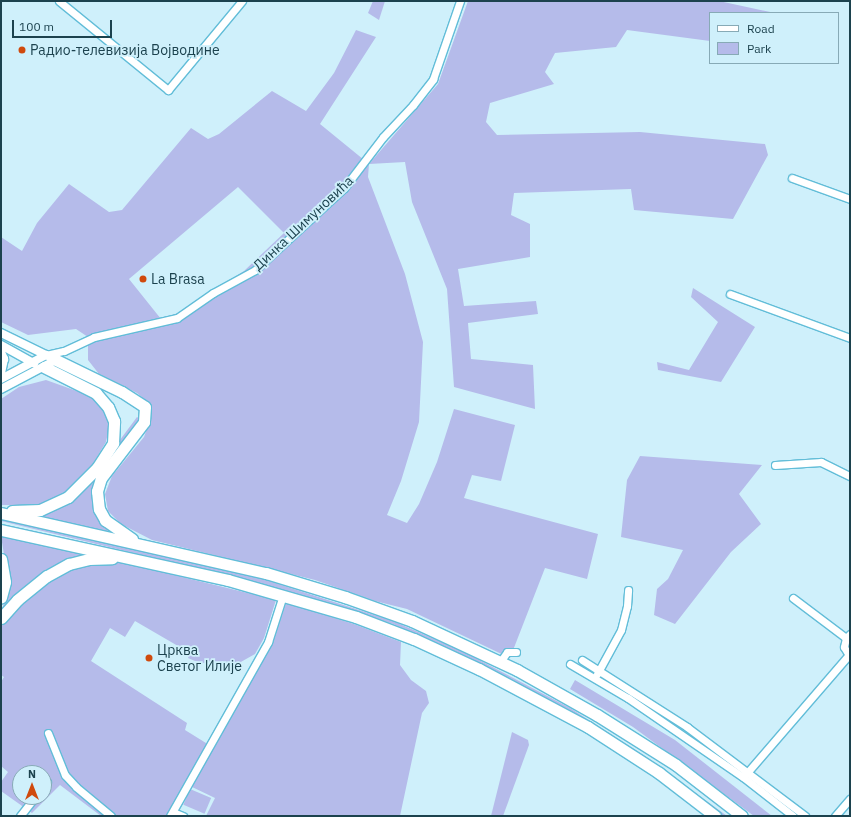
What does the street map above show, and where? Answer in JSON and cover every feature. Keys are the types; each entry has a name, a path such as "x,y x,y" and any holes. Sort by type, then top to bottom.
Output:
{"highway":[{"path":"51,357 122,392 145,407 144,422 101,478 97,497 102,515 115,529 132,539 161,549"},
{"path":"1,511 40,510 68,497 98,468 113,443 114,421 108,408 96,393 44,367"},
{"path":"1,511 298,582 403,618 500,662 633,737 676,766 742,816"},
{"path":"1,530 141,560 288,597 399,633 479,669 588,727 659,773 715,816"},
{"path":"1,560 5,582 1,597"},
{"path":"1,618 29,589 69,564 89,560 141,560"}],"street":[{"path":"59,1 168,90 242,1"},
{"name":"Динка Шимуновића","path":"51,357 94,337 177,318 213,293 255,270 344,188 383,137 429,84 460,1"},
{"path":"792,178 850,199"},
{"path":"730,294 850,338"},
{"path":"1,333 51,357"},
{"path":"1,345 44,367"},
{"name":"Динка Шимуновића","path":"51,357 64,351"},
{"path":"1,352 4,359 1,373"},
{"path":"1,379 32,362 51,357"},
{"path":"1,389 44,367 51,357"},
{"path":"775,465 821,462 850,476"},
{"path":"595,678 621,630 627,606 628,590"},
{"path":"183,816 172,814 268,642 288,597"},
{"path":"743,777 849,656 844,647 848,636 794,598"},
{"path":"500,662 507,652 516,652"},
{"path":"582,660 748,771 806,816"},
{"path":"570,664 595,678 743,777 793,816"},
{"path":"48,734 65,775 76,788 111,816"},
{"path":"831,816 837,814 850,799"},
{"path":"20,816 29,805"}],"green space":[{"path":"373,1 385,1 379,20 368,13"},
{"path":"468,1 719,1 770,12 709,12 709,41 627,30 616,47 555,53 545,72 554,84 490,103 486,122 497,135 640,132 765,144 768,155 733,219 634,210 631,189 514,193 511,215 530,224 530,257 458,269 464,306 536,301 538,314 468,323 471,359 533,365 535,409 454,387 447,289 412,202 405,162 369,164 438,84"},
{"path":"356,30 376,37 320,124 369,164 368,177 405,274 423,342 419,422 401,481 387,515 407,523 419,504 437,462 454,409 515,425 501,481 472,475 464,498 598,534 587,579 545,568 510,658 407,609 375,601 315,580 152,540 121,524 108,511 105,494 112,476 144,437 152,415 151,405 137,393 99,374 88,360 88,337 76,329 28,335 1,322 1,237 22,251 37,223 69,184 109,212 122,210 191,128 208,139 219,134 272,91 306,111 334,73","holes":["238,187 284,233 244,271 178,313 161,319 129,279"]},
{"path":"693,288 755,327 721,382 658,370 657,362 689,370 718,322 691,297"},
{"path":"46,380 88,395 101,406 107,417 109,428 106,442 91,467 65,494 39,505 1,505 1,399 19,387"},
{"path":"137,417 140,419 96,477 95,512 101,524 115,534 32,514 63,505 79,495"},
{"path":"640,456 762,465 739,494 761,524 731,552 675,624 654,615 657,589 668,579 683,550 621,537 627,480"},
{"path":"1,518 266,580 393,621 462,651 570,708 645,756 727,816 722,816 643,758 569,710 461,655 393,624 266,585 1,521"},
{"path":"1,536 83,554 46,570 1,613 9,586"},
{"path":"90,563 125,563 276,600 264,638 255,654 239,663 222,667 195,661 188,658 190,653 135,621 125,637 110,628 91,661 187,723 185,730 214,748 249,686 255,669 263,661 273,643 286,603 354,624 401,642 400,665 411,680 426,691 429,703 422,713 400,816 206,816 215,798 190,786 174,816 101,816 60,785 52,793 52,765 12,765 12,799 1,791 1,782 8,772 1,766 1,682 4,677 1,675 1,624 20,602 49,579 72,568"},
{"path":"575,680 675,740 772,816 754,816 633,727 570,689"},
{"path":"512,732 528,740 529,745 503,816 491,816"},
{"path":"190,789 211,798 205,814 183,805"},
{"path":"21,805 40,805 32,813"}],"place":[{"name":"Радио-телевизија Војводине","path":"22,50"},
{"name":"La Brasa","path":"143,279"},
{"name":"Црква Светог Илије","path":"149,658"}]}
